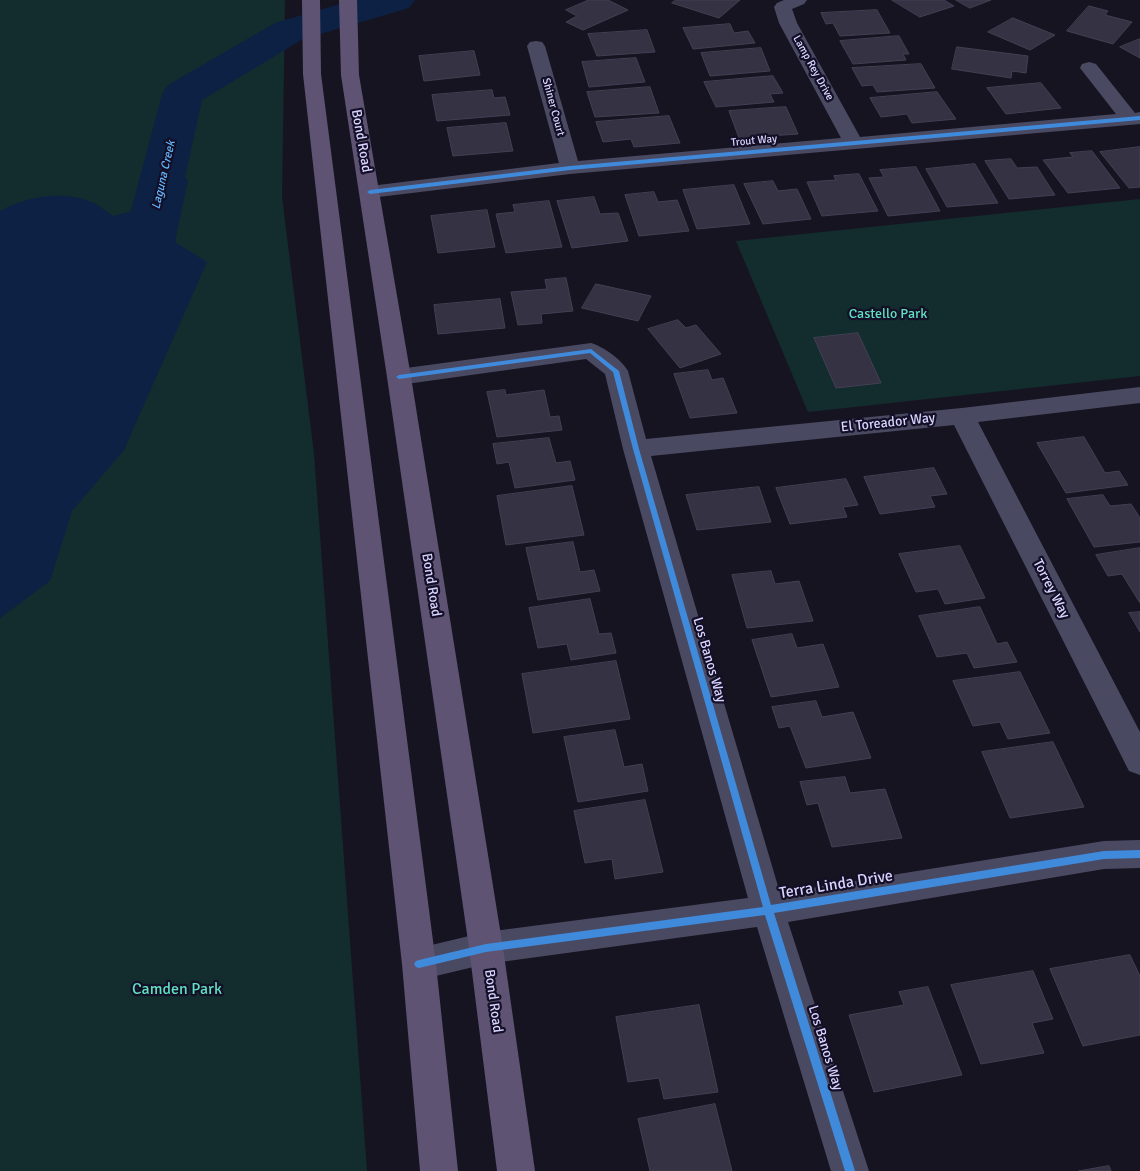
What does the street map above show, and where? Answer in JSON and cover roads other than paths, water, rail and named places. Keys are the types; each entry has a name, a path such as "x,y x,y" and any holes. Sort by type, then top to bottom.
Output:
{"main road":[{"path":"311,0 312,74 419,964 439,1171"},
{"name":"Bond Road","path":"348,0 350,76 399,377 486,948 516,1171"}],"street":[{"name":"Lamp Rey Drive","path":"798,0 783,7 788,23 854,143"},
{"name":"Shiner Court","path":"536,46 570,168"},
{"path":"1089,68 1135,119"},
{"name":"Trout Way","path":"370,192 570,168 1135,119"},
{"name":"Los Banos Way","path":"399,377 591,351 616,371 636,449 768,910 850,1171"},
{"name":"El Toreador Way","path":"636,449 962,416 1140,395"},
{"name":"Torrey Way","path":"962,416 1140,762"},
{"name":"Terra Linda Drive","path":"419,964 486,948 768,910 1104,855 1140,854"}],"water":[{"path":"166,162 188,180 175,242 207,262 124,450 72,511 50,581 0,618 0,211 34,198 58,196 82,199 94,203 113,216 133,211 148,178"}],"waterway":[{"name":"Laguna Creek","path":"147,241 183,94 289,31 396,0"}],"park label":[{"name":"Castello Park","path":"888,314"},
{"name":"Camden Park","path":"177,990"}]}
